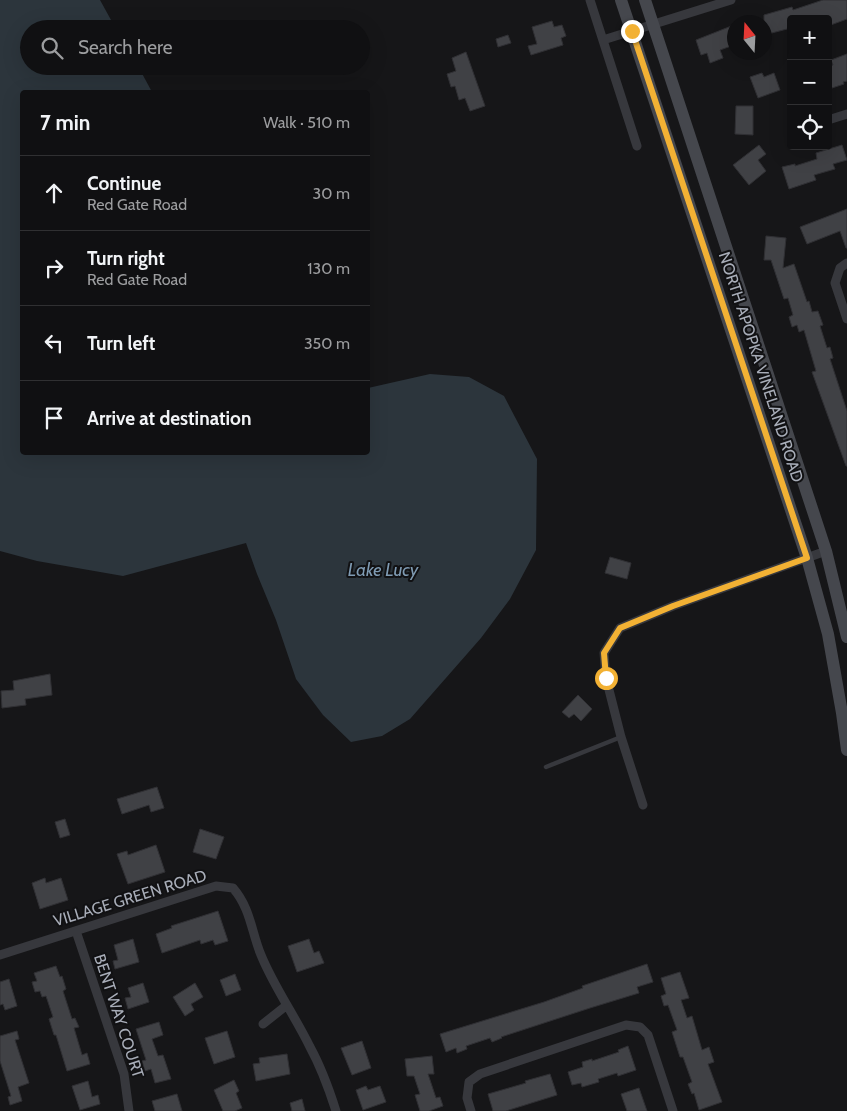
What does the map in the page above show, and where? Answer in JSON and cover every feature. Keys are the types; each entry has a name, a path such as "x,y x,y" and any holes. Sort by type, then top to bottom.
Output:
{"street":[{"path":"590,0 638,146"},
{"name":"NORTH APOPKA VINELAND ROAD","path":"622,0 807,558 828,634 845,713 847,750"},
{"name":"NORTH APOPKA VINELAND ROAD","path":"645,0 826,551 847,637"},
{"path":"603,40 731,0"},
{"path":"832,119 847,114"},
{"path":"847,263 840,268 835,283 847,319"},
{"path":"644,805 621,737 606,678 604,653 620,628 673,606 826,551"},
{"name":"VILLAGE GREEN ROAD","path":"0,955 216,886 233,888 242,899 249,914 260,954 310,1046 329,1089 336,1111"},
{"name":"BENT WAY COURT","path":"76,931 124,1074 129,1111"},
{"path":"263,1024 287,1005"},
{"path":"471,1111 467,1098 469,1082 480,1074 626,1024 640,1027 648,1035 673,1111"}],"lane":[{"path":"546,767 621,737"}],"water":[{"name":"Lake Lucy","path":"0,0 100,0 111,20 20,20 20,75 143,75 151,90 20,90 20,455 370,455 370,388 430,374 469,377 504,396 537,459 536,550 510,599 481,638 410,719 382,736 351,742 323,715 296,679 276,620 246,543 123,576 37,561 0,551"}],"building":[{"path":"823,0 847,0 847,19 832,25 832,15 787,15 787,29 772,33 772,15 764,15 792,7 793,10"},
{"path":"552,21 554,27 562,25 566,36 561,38 563,45 531,55 528,46 537,44 532,27"},
{"path":"727,28 727,48 720,50 723,58 710,63 707,53 701,55 696,40"},
{"path":"508,35 511,43 498,47 496,39"},
{"path":"466,52 485,106 470,111 465,98 459,100 455,86 451,87 447,74 456,71 452,58"},
{"path":"847,54 847,81 832,88 833,65 832,60"},
{"path":"762,73 764,77 774,73 780,90 758,98 750,77"},
{"path":"736,106 753,106 753,135 735,134"},
{"path":"759,145 766,154 758,160 766,171 749,185 733,165"},
{"path":"842,145 847,160 833,164 835,169 814,175 816,180 789,189 782,167 795,164 795,166 817,159 816,153 832,150 832,148"},
{"path":"847,209 847,248 840,231 807,244 800,227"},
{"path":"766,236 786,238 783,268 794,264 807,302 809,301 812,312 818,311 823,325 820,326 827,348 830,347 833,358 830,359 847,411 847,466 812,372 816,371 804,330 799,332 797,325 792,327 789,317 793,315 788,298 784,299 771,260 764,260"},
{"path":"610,557 631,563 627,579 605,573"},
{"path":"50,674 52,695 25,699 26,705 2,708 1,691 14,690 13,681"},
{"path":"578,695 592,709 581,721 574,714 569,718 562,712"},
{"path":"157,787 164,808 151,812 149,805 122,814 117,799"},
{"path":"65,819 70,835 60,838 55,822"},
{"path":"200,829 224,837 216,859 193,852"},
{"path":"156,845 165,872 128,884 117,854 127,851 128,855"},
{"path":"45,878 46,883 61,878 68,900 40,909 32,883"},
{"path":"218,911 228,941 215,945 213,940 201,944 200,940 162,953 156,934 172,928 171,926"},
{"path":"133,939 139,962 115,969 113,961 118,960 114,945"},
{"path":"309,939 314,953 319,951 324,963 297,972 288,946"},
{"path":"647,964 653,982 637,987 639,993 501,1037 492,1042 490,1038 466,1046 467,1049 457,1053 456,1048 446,1052 440,1034 544,1002 583,988 582,986"},
{"path":"56,966 60,977 62,976 66,989 63,991 72,1019 75,1018 79,1027 74,1028 82,1055 87,1053 90,1064 67,1071 49,1019 53,1017 46,996 42,997 40,991 35,992 32,982 37,981 34,973"},
{"path":"680,972 689,998 681,1000 687,1018 692,1016 702,1050 709,1047 714,1062 708,1064 722,1102 699,1110 694,1093 692,1094 688,1084 692,1082 683,1057 680,1057 672,1032 677,1030 668,1005 664,1006 661,996 666,994 661,978"},
{"path":"235,974 241,990 226,996 220,980"},
{"path":"9,979 17,1006 5,1010 3,1004 0,1005 0,982"},
{"path":"143,983 149,1002 128,1009 125,998 131,997 128,988"},
{"path":"195,983 203,997 191,1004 194,1010 185,1016 173,997"},
{"path":"159,1022 163,1035 152,1039 158,1056 163,1055 171,1079 155,1083 151,1069 145,1071 142,1061 146,1060 136,1029"},
{"path":"17,1031 19,1039 15,1040 29,1083 18,1087 22,1101 10,1105 8,1097 11,1096 0,1061 0,1036"},
{"path":"227,1031 235,1057 214,1064 205,1038"},
{"path":"362,1041 371,1068 352,1075 341,1048"},
{"path":"628,1046 636,1070 618,1076 617,1073 598,1079 599,1082 582,1087 581,1083 572,1085 568,1072 583,1067 582,1062 592,1059 592,1061 619,1052 618,1050"},
{"path":"287,1054 290,1074 256,1081 253,1064 260,1063 259,1058"},
{"path":"432,1056 434,1074 428,1074 436,1098 440,1097 443,1106 429,1111 420,1111 415,1095 420,1094 414,1076 407,1076 405,1059"},
{"path":"550,1074 557,1095 506,1111 493,1111 488,1094"},
{"path":"234,1080 239,1091 236,1093 242,1108 235,1111 223,1111 214,1090"},
{"path":"88,1081 92,1097 98,1095 100,1104 80,1110 72,1086"},
{"path":"366,1086 368,1090 380,1086 386,1102 363,1110 356,1090"},
{"path":"639,1088 647,1111 627,1111 621,1094"},
{"path":"177,1094 182,1111 155,1111 152,1101"},
{"path":"302,1099 305,1111 292,1111 290,1103"}],"route":[{"path":"606,678 604,653 620,628 673,606 807,558 632,31"}]}
